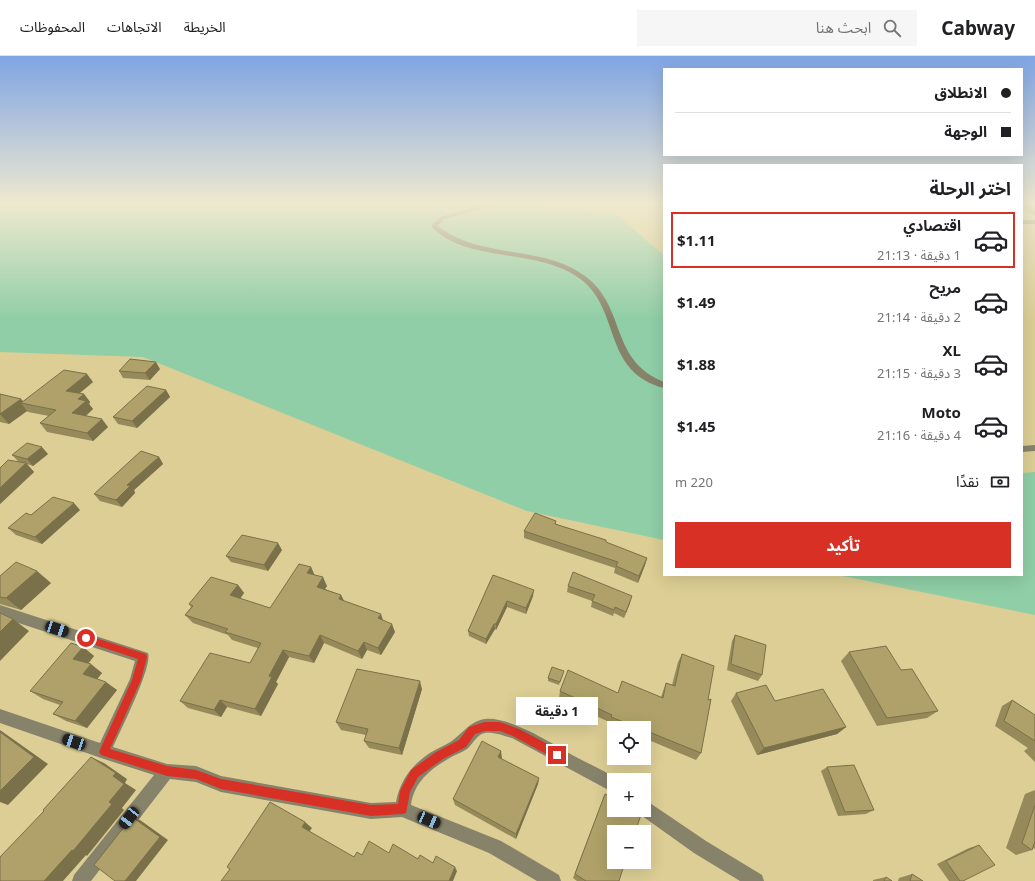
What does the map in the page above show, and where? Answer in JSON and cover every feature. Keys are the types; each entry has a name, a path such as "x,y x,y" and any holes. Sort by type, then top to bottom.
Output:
{"street":[{"path":"459,242 530,256 563,266 578,274 597,291 608,309 617,338 630,365 649,381 663,385"},
{"path":"1023,449 1035,448"},
{"path":"0,611 143,657 136,680 104,752"},
{"path":"0,716 104,752 167,771 196,774 221,784 371,810 402,809 494,847 553,881"},
{"path":"402,809 405,791 415,774 439,756 463,744 472,730 485,726 500,727 515,732 607,781"},
{"path":"80,881 167,771"},
{"path":"651,812 700,847 756,881"}],"green space":[{"path":"0,242 649,242 663,254 663,540 527,511 143,357 0,352"},
{"path":"1035,472 1035,615 843,576 1023,576 1023,473"}],"building":[{"path":"130,359 156,362 145,373 119,371"},
{"path":"64,370 87,374 66,391 84,394 78,399 86,401 72,413 102,419 87,433 40,423 56,410 21,403"},
{"path":"147,386 166,390 132,421 113,417"},
{"path":"0,394 21,399 0,414"},
{"path":"27,443 42,447 27,459 12,455"},
{"path":"141,451 159,457 127,485 130,486 116,500 94,494"},
{"path":"8,460 26,463 0,488 0,468"},
{"path":"53,497 74,503 35,537 8,528 26,513 31,515"},
{"path":"535,513 556,521 555,524 606,540 606,542 647,558 639,576 616,566 618,562 524,531"},
{"path":"242,535 278,543 264,565 226,556"},
{"path":"16,562 37,571 6,598 0,597 0,576"},
{"path":"299,564 311,567 307,573 323,577 317,587 341,595 339,599 381,614 378,618 392,624 378,648 364,642 358,651 320,635 309,656 283,650 269,676 272,677 255,709 220,700 214,710 180,701 210,653 250,663 261,643 225,632 228,629 185,615 193,606 189,604 211,577 238,585 230,595 270,608"},
{"path":"573,572 632,596 626,612 615,607 614,610 592,601 595,595 568,586"},
{"path":"493,575 534,590 526,608 507,601 496,624 494,624 486,639 468,631"},
{"path":"0,613 13,619 0,632"},
{"path":"735,635 766,645 762,675 731,664"},
{"path":"71,643 83,647 73,659 91,664 83,674 106,682 75,721 53,714 63,702 30,691"},
{"path":"886,646 901,670 912,669 938,711 887,718 849,652"},
{"path":"682,654 714,666 708,700 711,699 701,753 651,733 651,721 621,721 611,717 612,715 560,691 568,670 618,693 622,681 663,698 666,683 675,686"},
{"path":"552,667 564,671 560,682 548,678"},
{"path":"357,669 420,681 399,748 364,741 368,729 336,722"},
{"path":"766,685 775,701 823,689 846,727 764,748 736,693"},
{"path":"1012,700 1035,715 1035,741 1004,721"},
{"path":"0,732 34,757 0,791"},
{"path":"482,741 501,751 498,757 539,778 516,834 453,799"},
{"path":"91,757 116,773 113,776 124,784 109,802 112,804 73,851 72,850 44,881 0,881 0,857 44,811 43,810"},
{"path":"854,765 874,810 845,812 827,767"},
{"path":"605,794 607,795 607,817 640,817 637,825 607,825 607,869 623,869 619,881 586,881 575,874"},
{"path":"270,802 305,822 302,827 354,857 357,852 362,855 369,841 389,853 393,844 418,859 420,855 433,863 436,856 455,867 449,881 221,881 230,869 227,867"},
{"path":"1035,805 1035,841 1032,850 1022,843"},
{"path":"132,817 160,837 125,881 115,881 94,865"},
{"path":"979,845 995,865 963,881 960,881 946,861"},
{"path":"912,874 923,881 910,881"},
{"path":"886,877 892,881 884,881"}],"route":[{"path":"86,638 143,657 136,680 104,752 167,771 196,774 221,784 371,810 402,809 405,791 415,774 439,756 463,744 472,730 485,726 500,727 515,732 557,755"}]}
